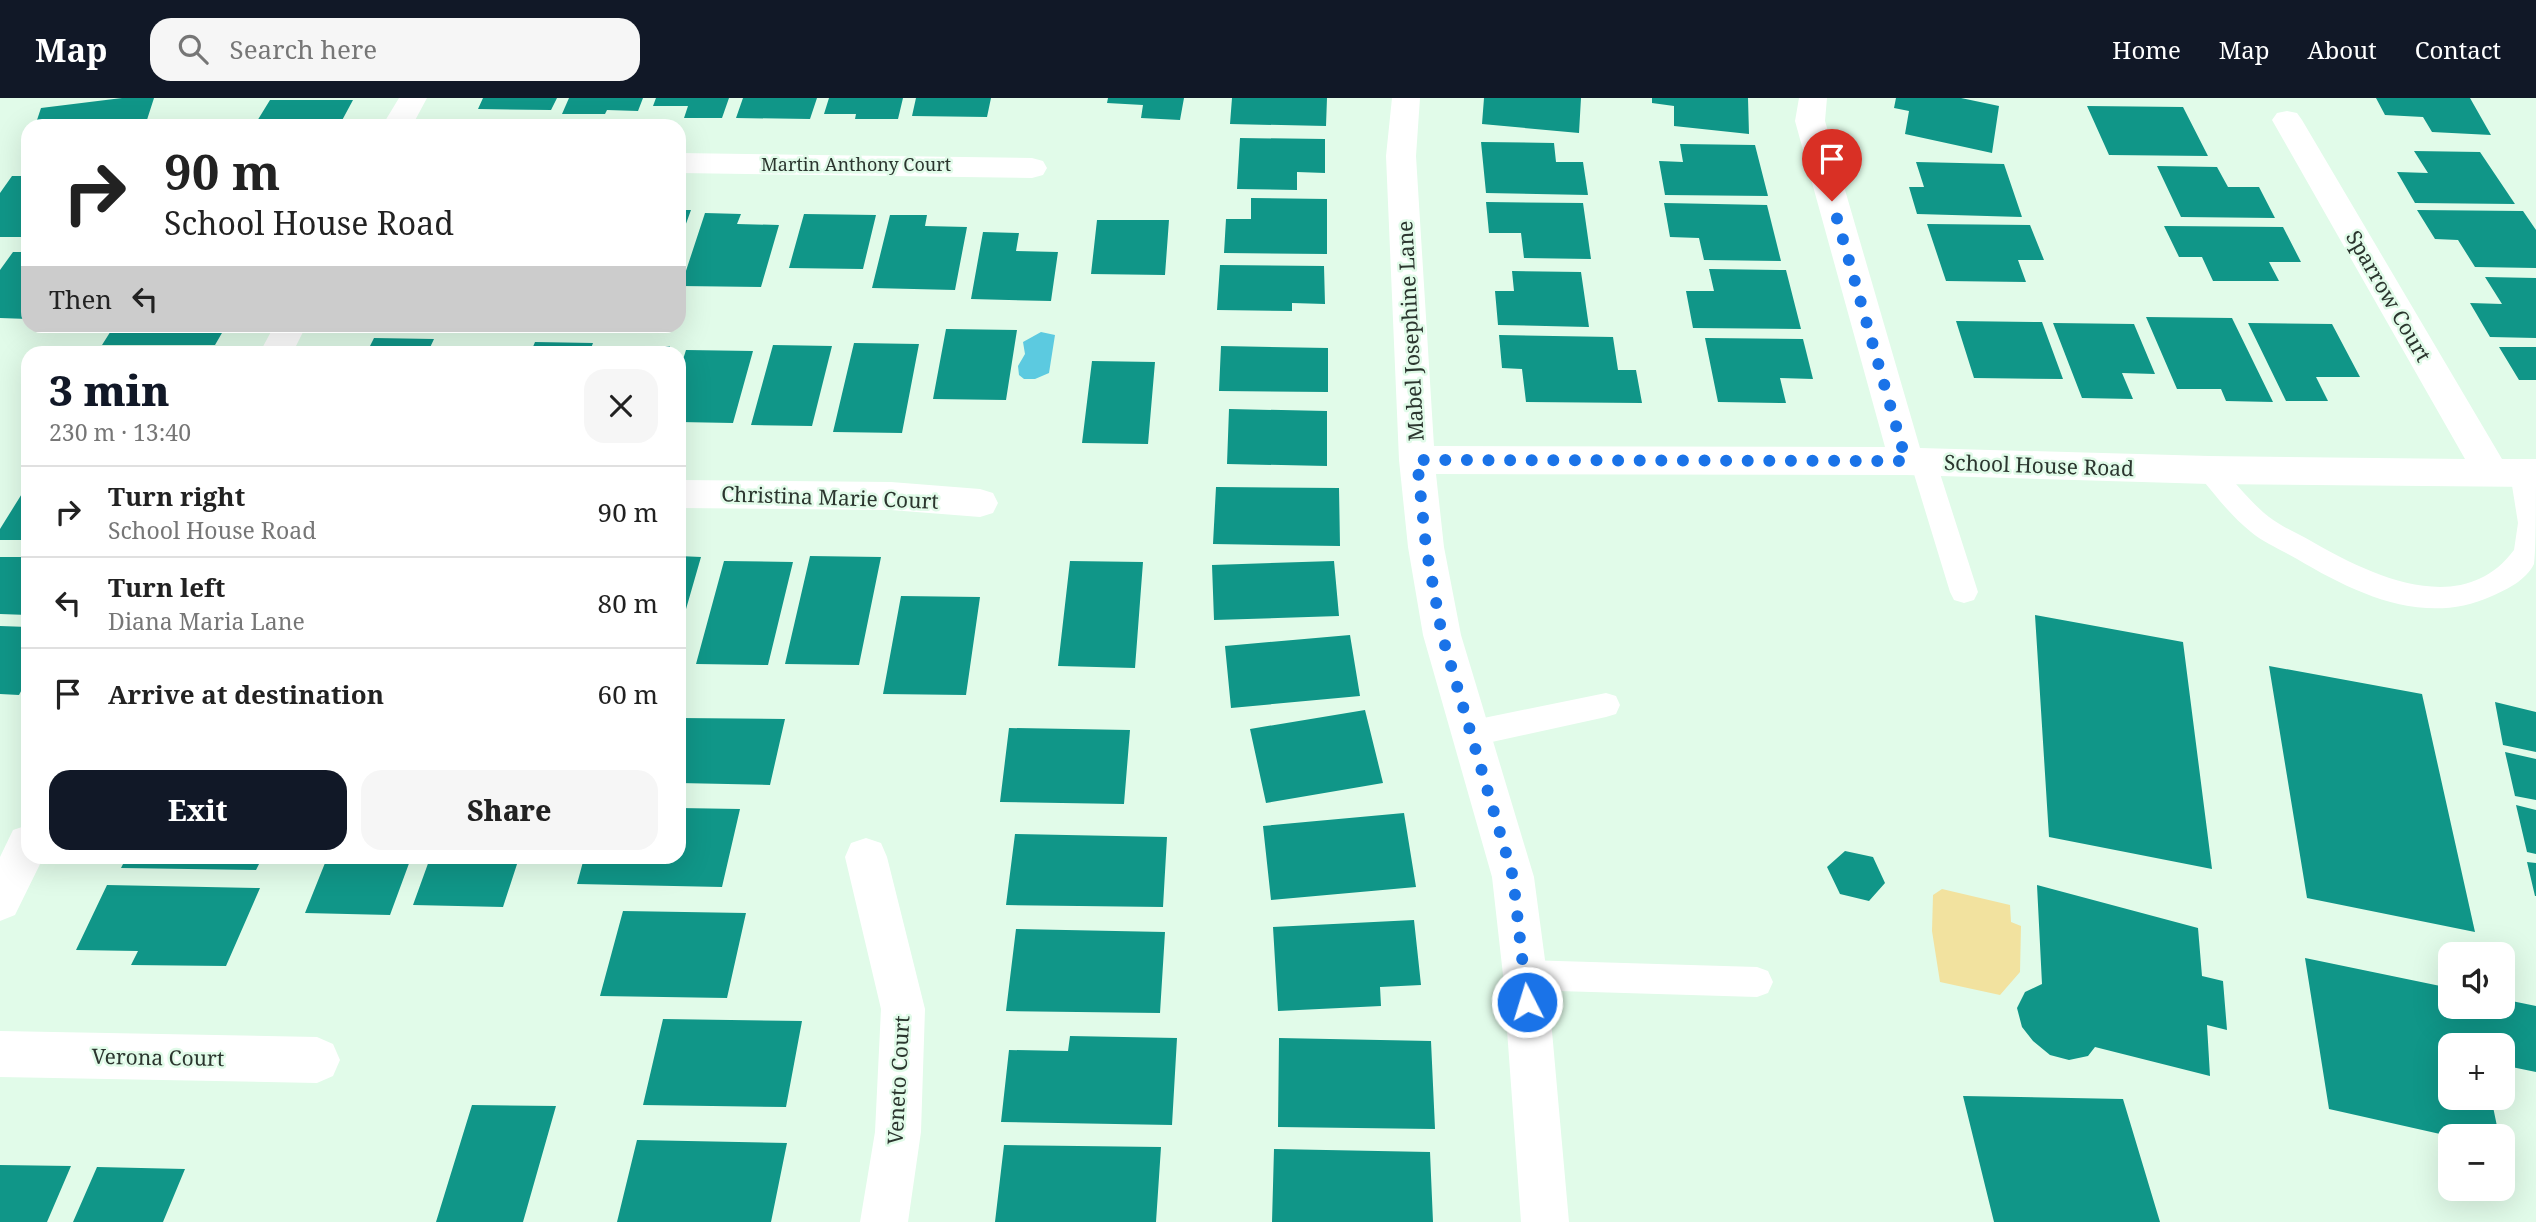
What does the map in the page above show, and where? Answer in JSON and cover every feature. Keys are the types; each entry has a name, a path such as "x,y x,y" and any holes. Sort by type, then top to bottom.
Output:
{"street":[{"path":"401,119 413,98"},
{"name":"Mabel Josephine Lane","path":"1406,98 1401,156 1417,460 1426,547 1442,635 1513,877 1525,975 1545,1222"},
{"path":"1813,98 1810,121 1915,461"},
{"name":"Sparrow Court","path":"2287,120 2517,473"},
{"name":"Martin Anthony Court","path":"686,163 1032,168"},
{"name":"School House Road","path":"1417,460 1915,461 2209,470 2517,473"},
{"name":"Christina Marie Court","path":"686,494 891,496 980,503"},
{"name":"Veneto Court","path":"866,857 903,1009 898,1132 884,1222"},
{"path":"0,901 21,858"},
{"name":"Verona Court","path":"0,1054 317,1060"}],"lane":[{"path":"1915,461 1964,592"},
{"path":"2209,470 2257,523 2349,576 2403,595 2439,599 2465,596 2487,587 2512,572 2527,552 2532,527 2517,473"},
{"path":"1469,734 1606,705"},
{"path":"1525,975 1757,982"}],"shaded area":[{"path":"1942,889 2010,905 2011,922 2021,926 2020,972 2000,995 1940,982 1932,931 1933,895"}],"water":[{"path":"1041,332 1055,335 1049,373 1035,379 1024,379 1019,375 1018,366 1025,354 1023,342"}],"building":[{"path":"122,98 154,98 147,119 37,119 41,108"},
{"path":"483,98 557,98 551,110 478,109"},
{"path":"569,98 643,98 638,111 607,110 605,114 562,114"},
{"path":"656,98 729,98 722,118 684,118 688,106 653,106"},
{"path":"743,98 817,98 810,119 736,118"},
{"path":"829,98 903,98 898,119 855,119 856,114 824,114"},
{"path":"916,98 991,98 987,117 912,116"},
{"path":"1108,98 1184,98 1180,120 1141,118 1143,105 1107,103"},
{"path":"1232,98 1327,98 1326,126 1230,124"},
{"path":"1484,98 1581,98 1579,133 1482,124"},
{"path":"1652,98 1748,98 1749,134 1674,126 1674,106 1652,103"},
{"path":"1896,98 1961,98 1999,106 1992,153 1905,134 1909,111 1894,108"},
{"path":"2376,98 2470,98 2491,135 2432,132 2423,117 2385,115"},
{"path":"270,100 353,100 343,119 258,119"},
{"path":"2087,106 2183,107 2208,156 2109,155"},
{"path":"1240,138 1325,139 1325,173 1297,172 1297,190 1237,189"},
{"path":"1481,142 1554,143 1556,162 1583,162 1588,195 1486,193"},
{"path":"1680,144 1755,145 1768,196 1665,195 1659,161 1683,162"},
{"path":"2414,151 2480,152 2515,204 2415,203 2397,172 2428,173"},
{"path":"1916,162 2004,164 2022,217 1917,214 1909,187 1924,187"},
{"path":"2157,166 2217,167 2228,187 2259,187 2275,218 2181,217"},
{"path":"12,176 21,176 21,237 0,237 0,193"},
{"path":"1251,198 1327,199 1327,254 1224,253 1226,219 1251,219"},
{"path":"1486,202 1583,203 1591,259 1524,258 1521,233 1489,233"},
{"path":"1664,203 1767,205 1781,261 1704,260 1699,238 1670,237"},
{"path":"686,210 691,210 686,224"},
{"path":"2417,210 2523,211 2536,230 2536,268 2475,267 2458,240 2435,239"},
{"path":"705,213 741,214 737,224 779,225 761,287 686,286 686,271"},
{"path":"804,214 876,215 863,269 789,268"},
{"path":"890,215 927,215 925,226 967,227 955,290 872,288"},
{"path":"1097,220 1169,220 1165,275 1091,274"},
{"path":"1927,224 2030,225 2044,260 2018,260 2026,282 1946,281"},
{"path":"2164,226 2283,227 2301,262 2269,262 2279,281 2213,281 2202,257 2179,257"},
{"path":"983,232 1019,233 1016,251 1058,252 1051,301 971,299"},
{"path":"13,252 21,252 21,319 0,318 0,270"},
{"path":"1220,265 1324,266 1325,304 1292,303 1292,311 1217,310"},
{"path":"1709,269 1786,270 1801,329 1693,328 1686,291 1714,291"},
{"path":"1512,271 1581,272 1589,327 1498,325 1495,291 1514,291"},
{"path":"2485,277 2536,278 2536,338 2490,337 2470,303 2502,304"},
{"path":"2146,317 2232,318 2273,402 2226,401 2221,389 2177,389"},
{"path":"1956,321 2042,322 2063,379 1974,378"},
{"path":"2053,323 2134,324 2155,374 2122,373 2133,399 2082,398"},
{"path":"2248,323 2332,324 2360,377 2316,377 2328,401 2286,401"},
{"path":"946,329 1017,330 1006,400 933,399"},
{"path":"110,333 222,333 215,345 102,345"},
{"path":"1499,335 1613,337 1618,370 1636,370 1642,403 1526,402 1522,369 1502,368"},
{"path":"374,338 434,339 431,346 370,346"},
{"path":"1705,338 1803,339 1813,379 1780,378 1786,403 1718,402"},
{"path":"535,342 593,343 592,346 533,346"},
{"path":"854,343 919,344 902,433 833,432"},
{"path":"773,345 832,346 812,426 751,425"},
{"path":"1221,346 1328,348 1328,392 1219,391"},
{"path":"2499,347 2536,347 2536,380 2519,380"},
{"path":"686,350 753,351 733,423 686,422"},
{"path":"1092,361 1155,362 1148,444 1082,443"},
{"path":"1229,409 1327,411 1327,466 1227,464"},
{"path":"1216,487 1339,488 1340,546 1213,544"},
{"path":"21,495 21,540 0,540 0,529"},
{"path":"686,556 701,557 686,609"},
{"path":"810,556 881,557 859,665 785,664"},
{"path":"0,557 21,557 21,615 0,614"},
{"path":"724,561 793,562 768,665 696,664"},
{"path":"1070,561 1143,562 1135,668 1058,666"},
{"path":"1334,561 1339,616 1214,620 1212,565"},
{"path":"901,596 980,597 966,695 883,694"},
{"path":"2035,615 2183,642 2212,869 2049,837"},
{"path":"0,626 21,627 21,691 19,695 0,694"},
{"path":"1350,635 1360,696 1231,708 1225,646"},
{"path":"2269,666 2422,694 2475,932 2307,898"},
{"path":"2495,702 2536,712 2536,752 2503,745"},
{"path":"1365,710 1383,783 1266,803 1250,729"},
{"path":"686,718 785,719 770,785 686,783"},
{"path":"1009,728 1130,730 1124,804 1000,802"},
{"path":"2505,752 2536,759 2536,800 2515,796"},
{"path":"2516,805 2536,810 2536,854 2527,852"},
{"path":"686,808 740,809 722,887 577,884 582,864 686,864"},
{"path":"1404,813 1416,887 1271,900 1263,826"},
{"path":"1015,834 1167,837 1163,907 1006,905"},
{"path":"1845,851 1873,857 1885,883 1869,901 1840,894 1827,867"},
{"path":"2527,862 2536,863 2536,896 2535,896"},
{"path":"123,864 259,864 256,870 121,868"},
{"path":"325,864 409,864 390,915 305,913"},
{"path":"428,864 517,864 503,907 413,905"},
{"path":"107,885 260,888 226,966 131,965 138,951 76,950"},
{"path":"2037,885 2198,928 2202,976 2223,981 2227,1030 2207,1025 2210,1076 2095,1047 2088,1056 2069,1060 2050,1055 2033,1041 2022,1027 2017,1008 2025,992 2042,984"},
{"path":"623,911 746,913 727,998 600,996"},
{"path":"1414,920 1421,985 1380,987 1381,1006 1278,1011 1273,927"},
{"path":"1016,929 1165,932 1160,1013 1006,1011"},
{"path":"2305,958 2438,986 2438,1019 2515,1019 2515,1002 2536,1006 2536,1072 2515,1068 2515,1033 2438,1033 2438,1110 2494,1110 2497,1124 2438,1124 2438,1134 2329,1109"},
{"path":"663,1019 802,1021 786,1107 643,1105"},
{"path":"1070,1036 1177,1038 1172,1125 1001,1122 1009,1050 1068,1051"},
{"path":"1279,1038 1431,1041 1435,1129 1278,1127"},
{"path":"1963,1096 2123,1099 2160,1222 1994,1222"},
{"path":"472,1105 556,1106 523,1222 436,1222"},
{"path":"637,1140 787,1143 771,1222 617,1222"},
{"path":"1004,1145 1161,1147 1156,1222 995,1222"},
{"path":"1274,1149 1430,1152 1433,1222 1272,1222"},
{"path":"0,1165 71,1166 47,1222 0,1222"},
{"path":"97,1167 185,1169 163,1222 73,1222"}],"route":[{"path":"1527,1002 1513,877 1442,635 1426,547 1417,460 1906,461 1832,201"}]}
